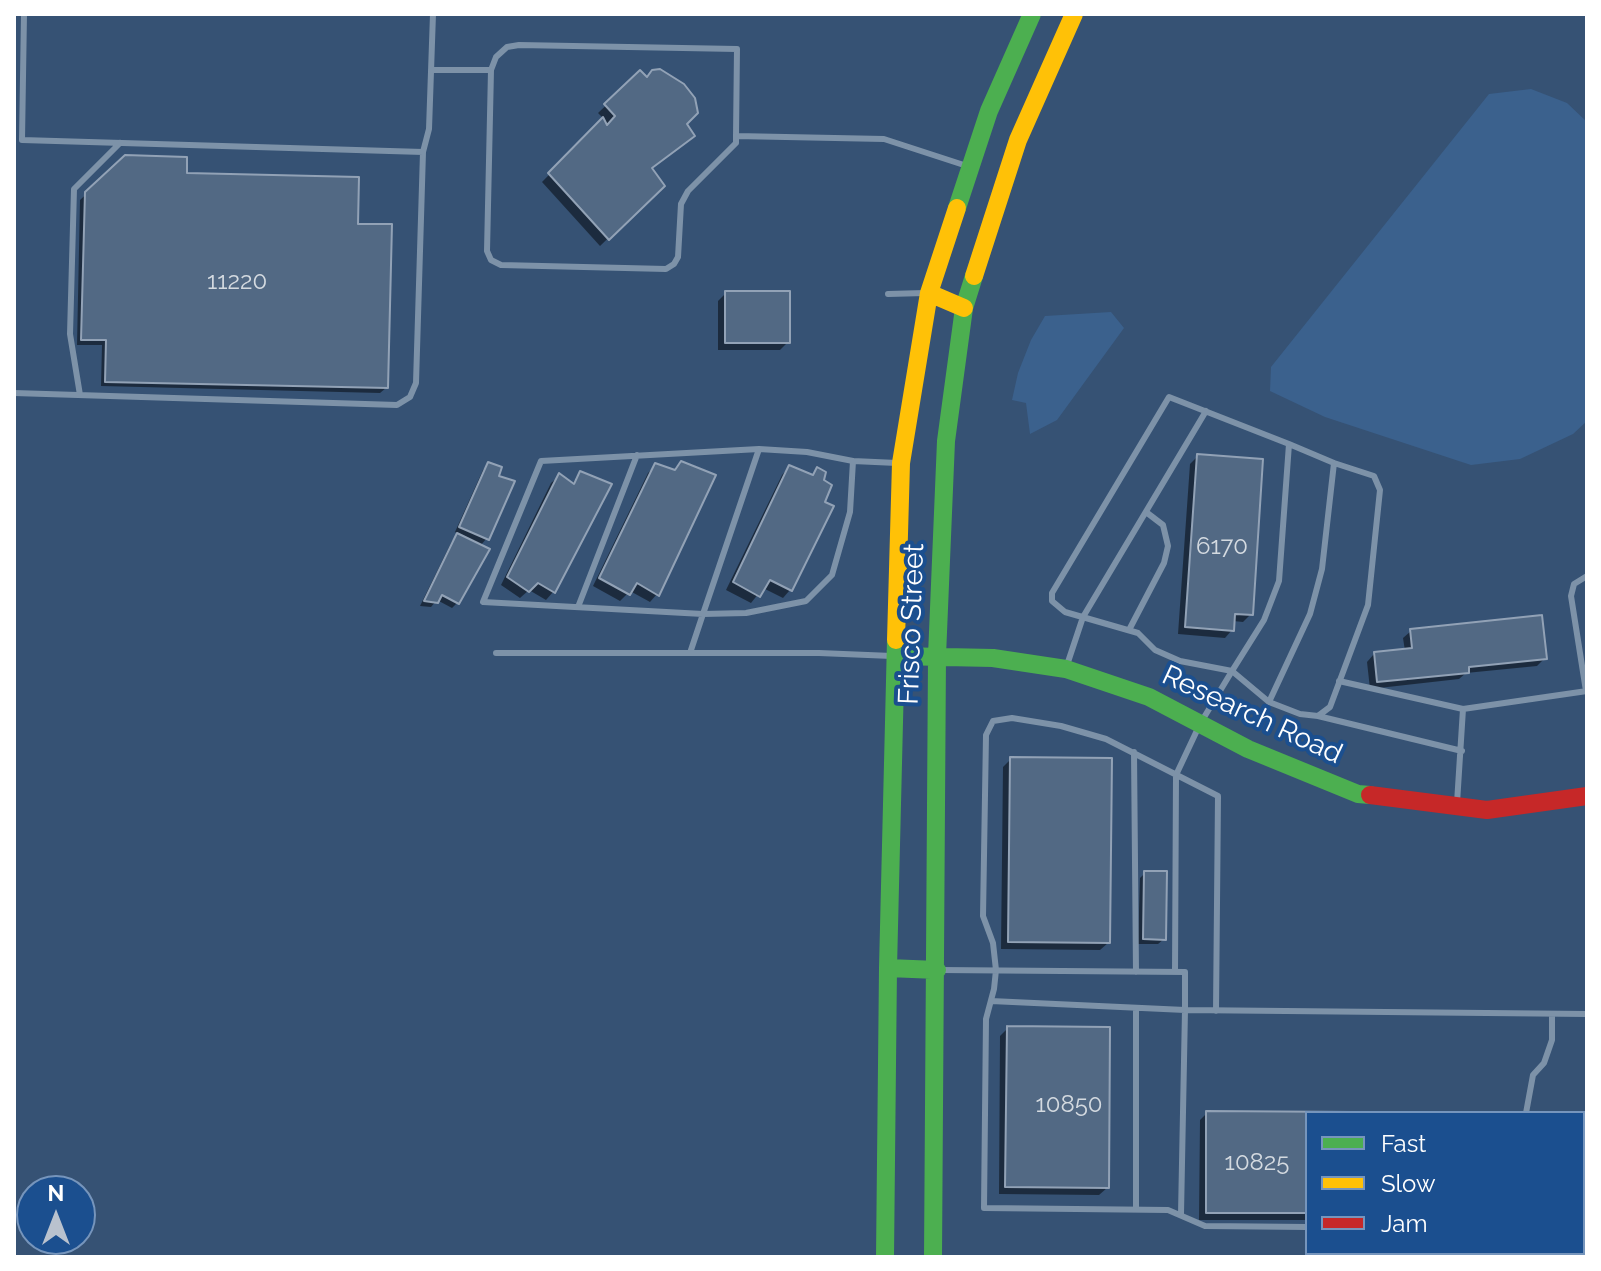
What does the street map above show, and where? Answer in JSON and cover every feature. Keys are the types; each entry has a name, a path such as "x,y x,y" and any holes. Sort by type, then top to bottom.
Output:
{"street":[{"name":"Frisco Street","path":"885,1257 888,968 901,463 929,293 989,111 1032,14"},
{"name":"Frisco Street","path":"933,1257 937,656 946,441 964,308 1018,140 1074,14"},
{"path":"929,293 964,308"},
{"name":"Research Road","path":"896,656 993,658 1066,669 1149,697 1248,749 1358,794 1487,810 1587,796"},
{"path":"888,968 937,970"}],"lane":[{"path":"24,14 18,85 22,140 423,152"},
{"path":"14,393 397,405 410,397 416,383 423,152 429,129 433,14"},
{"path":"519,45 737,49 736,143 688,191 681,204 678,257 674,264 666,269 501,265 491,260 487,251 491,70 496,57 507,47 519,45"},
{"path":"431,70 491,70"},
{"path":"736,136 884,139 970,167"},
{"path":"80,395 70,334 74,189 120,143"},
{"path":"888,294 929,293"},
{"path":"1318,716 1330,707 1368,605 1380,490 1374,476 1169,397 1056,584 1052,601 1059,609 1138,633 1162,654 1180,661 1232,671 1269,702 1300,714 1462,751"},
{"path":"1066,669 1083,617 1206,411"},
{"path":"1175,972 1176,775 1200,724 1264,620 1279,581 1289,444"},
{"path":"853,461 850,512 832,575 806,601 746,613 703,614 483,602 541,461 759,449 807,452 853,461 901,463"},
{"path":"690,653 759,449"},
{"path":"578,607 637,455"},
{"path":"1269,702 1310,614 1322,569 1334,463"},
{"path":"1129,630 1164,563 1168,546 1163,525 1146,512"},
{"path":"1339,681 1463,709 1586,691 1571,596 1574,584 1587,576"},
{"path":"496,653 896,656"},
{"path":"1456,806 1463,709"},
{"path":"1216,1011 1218,796 1106,739 1061,726 1012,718 998,719 989,726 983,916 993,943 996,970 986,1019 984,1208 1168,1210 1205,1226 1305,1227"},
{"path":"1134,752 1136,972"},
{"path":"937,970 1185,972 1181,1214"},
{"path":"991,1001 1216,1011 1587,1014"},
{"path":"1136,1008 1136,1209"},
{"path":"1526,1111 1533,1075 1544,1063 1552,1040 1552,1014"}],"water":[{"path":"1531,89 1567,103 1587,122 1587,421 1573,434 1520,459 1471,465 1325,417 1270,391 1271,367 1489,94"},
{"path":"1111,312 1124,328 1057,420 1030,434 1026,403 1012,400 1018,373 1045,316"}],"building":[{"path":"660,69 684,84 695,98 698,113 687,124 695,136 652,168 665,186 609,240 548,173 603,117 607,125 615,116 604,104 640,70 647,77 652,70"},
{"path":"125,155 187,157 187,173 359,177 358,224 392,224 388,388 105,382 106,340 81,340 85,192"},
{"path":"725,291 790,291 790,343 725,343"},
{"path":"1197,454 1263,459 1253,615 1235,614 1234,631 1185,627"},
{"path":"681,461 716,475 659,596 637,583 630,595 599,578 655,463 675,470"},
{"path":"488,462 502,467 499,476 515,481 489,540 459,527"},
{"path":"789,465 813,475 817,467 826,472 824,480 832,485 825,502 834,506 792,591 770,580 760,597 733,582"},
{"path":"580,471 612,484 555,593 538,583 529,592 507,577 559,473 574,484"},
{"path":"457,533 490,549 459,604 442,595 438,603 424,601"},
{"path":"1542,615 1547,659 1469,667 1469,673 1377,682 1374,652 1412,648 1410,629"},
{"path":"1010,757 1112,758 1110,943 1008,942"},
{"path":"1144,871 1167,871 1166,940 1143,939"},
{"path":"1007,1026 1110,1027 1109,1188 1005,1187"},
{"path":"1206,1111 1305,1112 1305,1213 1206,1213"}],"traffic: fast":[{"path":"957,208 989,111 1032,14"},
{"path":"933,1257 937,656 946,441 964,308 974,276"},
{"path":"885,1257 896,640"},
{"path":"896,656 993,658 1066,669 1149,697 1248,749 1358,794 1370,795"},
{"path":"888,968 937,970"}],"traffic: slow":[{"path":"974,276 1018,140 1074,14"},
{"path":"896,640 901,463 929,293 957,208"},
{"path":"929,293 964,308"}],"traffic: jam":[{"path":"1370,795 1487,810 1587,796"}]}
